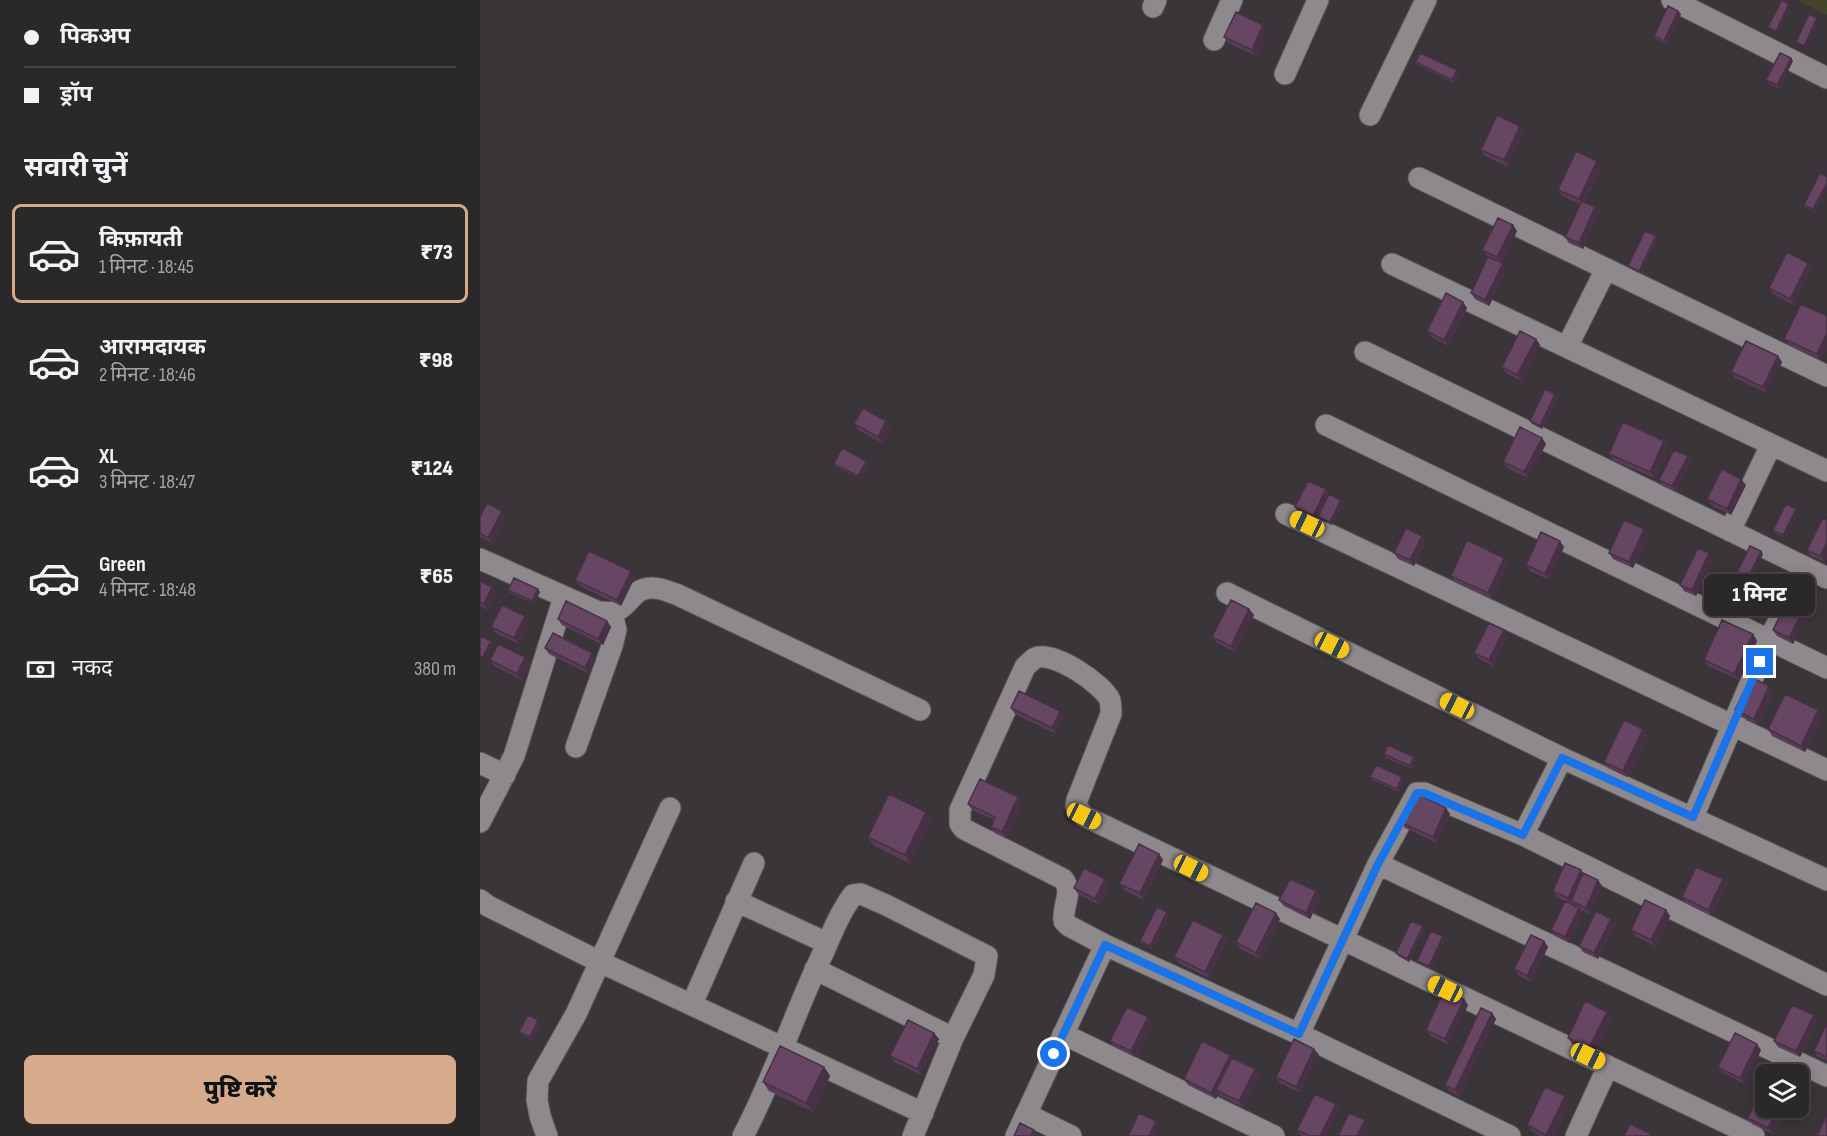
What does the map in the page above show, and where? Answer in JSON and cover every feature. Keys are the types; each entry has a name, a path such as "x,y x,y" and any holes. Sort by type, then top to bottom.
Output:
{"street":[{"path":"1214,40 1232,0"},
{"path":"1285,74 1318,0"},
{"path":"1370,115 1426,0"},
{"path":"1672,0 1827,78"},
{"path":"1419,178 1827,376"},
{"path":"1392,264 1827,471"},
{"path":"1567,347 1606,269"},
{"path":"1365,352 1827,579"},
{"path":"1326,425 1827,668"},
{"path":"1730,531 1771,445"},
{"path":"1286,514 1827,770"},
{"path":"480,559 599,612 612,612 622,607 636,592 644,588 656,588 676,594 920,710"},
{"path":"1693,817 1769,640 1805,568"},
{"path":"1227,593 1562,758 1827,880"},
{"path":"480,822 505,775 523,732 564,597"},
{"path":"576,747 612,646 616,630 612,612"},
{"path":"1510,1136 1299,1034 1105,945 1070,926 1064,921 1063,912 1069,891 1063,879 964,829 960,824 960,810 1025,667 1035,658 1043,656 1060,662 1090,678 1110,701 1111,714 1077,800 1076,806 1084,816 1754,1136"},
{"path":"1523,835 1562,758"},
{"path":"480,763 505,775"},
{"path":"1299,1034 1378,864 1417,793 1424,793 1523,835 1827,985"},
{"path":"547,1136 537,1100 538,1081 576,1014 670,808"},
{"path":"692,1004 754,862"},
{"path":"1378,864 1827,1076"},
{"path":"746,1135 784,1047 814,969 845,905 853,895 861,894 987,956 984,975 953,1038 913,1136"},
{"path":"480,900 600,962 923,1113"},
{"path":"736,902 827,943"},
{"path":"1016,1136 1105,945"},
{"path":"814,969 953,1038"},
{"path":"1064,1034 1274,1136"},
{"path":"1576,1136 1608,1066"},
{"path":"1026,1114 1071,1136"}],"green space":[{"path":"1797,0 1827,0 1827,15"}],"building":[{"path":"1782,0 1789,4 1776,31 1768,27"},
{"path":"1668,6 1678,11 1664,41 1654,36"},
{"path":"1236,12 1263,25 1252,50 1224,37"},
{"path":"1809,14 1817,18 1804,46 1796,42"},
{"path":"1420,53 1457,70 1452,80 1416,62"},
{"path":"1780,53 1791,58 1777,85 1766,80"},
{"path":"1497,115 1520,126 1504,160 1481,150"},
{"path":"1576,151 1597,161 1579,199 1558,190"},
{"path":"1820,173 1827,177 1827,183 1813,209 1804,205"},
{"path":"1582,201 1595,207 1579,243 1565,237"},
{"path":"1498,218 1513,225 1497,257 1482,250"},
{"path":"1645,231 1656,236 1639,271 1628,266"},
{"path":"1787,252 1808,263 1790,299 1769,288"},
{"path":"1488,257 1503,263 1485,300 1471,293"},
{"path":"1446,293 1463,302 1444,340 1427,331"},
{"path":"1801,304 1827,316 1827,333 1817,354 1784,339"},
{"path":"1520,331 1536,339 1517,375 1502,367"},
{"path":"1746,341 1778,356 1763,387 1731,372"},
{"path":"1545,389 1555,394 1540,426 1530,421"},
{"path":"863,408 886,421 878,437 854,424"},
{"path":"1623,422 1664,441 1650,472 1609,454"},
{"path":"1520,427 1542,438 1524,472 1503,462"},
{"path":"842,448 866,461 858,476 834,464"},
{"path":"1674,450 1688,456 1672,486 1659,480"},
{"path":"1722,469 1741,479 1727,509 1707,499"},
{"path":"1308,481 1326,489 1313,516 1295,507"},
{"path":"1329,494 1341,500 1330,522 1318,517"},
{"path":"487,503 502,511 488,538 480,533 480,517"},
{"path":"1786,504 1796,509 1783,535 1773,530"},
{"path":"1823,518 1827,520 1827,542 1820,556 1807,550"},
{"path":"1624,520 1644,529 1629,562 1609,553"},
{"path":"1406,528 1422,536 1410,560 1394,553"},
{"path":"1541,532 1560,541 1545,574 1526,565"},
{"path":"1467,540 1504,558 1488,593 1451,576"},
{"path":"1750,546 1761,551 1745,584 1734,579"},
{"path":"1698,548 1709,553 1692,590 1680,585"},
{"path":"589,551 631,571 617,600 575,580"},
{"path":"514,578 538,589 532,601 508,590"},
{"path":"480,581 492,587 484,604 480,602"},
{"path":"1231,600 1249,609 1231,646 1212,637"},
{"path":"1788,600 1804,608 1789,638 1773,630"},
{"path":"566,601 607,621 598,639 558,619"},
{"path":"502,605 525,616 514,638 491,627"},
{"path":"1722,620 1753,634 1734,674 1704,660"},
{"path":"1489,623 1504,630 1489,660 1474,653"},
{"path":"553,633 592,653 585,668 545,648"},
{"path":"480,636 491,641 483,657 480,656"},
{"path":"498,644 525,657 517,674 490,660"},
{"path":"1751,677 1769,686 1754,719 1735,710"},
{"path":"1019,691 1060,711 1052,728 1011,708"},
{"path":"1785,694 1818,710 1801,746 1768,729"},
{"path":"1624,720 1643,729 1623,771 1604,762"},
{"path":"1388,745 1414,757 1410,766 1384,754"},
{"path":"1376,765 1402,777 1397,789 1370,777"},
{"path":"980,779 1018,797 1002,832 991,827 995,817 968,804"},
{"path":"1414,792 1446,808 1433,837 1400,822"},
{"path":"889,794 926,812 905,855 868,837"},
{"path":"1139,844 1159,854 1140,893 1119,884"},
{"path":"1565,863 1581,870 1568,898 1553,891"},
{"path":"1696,867 1723,879 1708,910 1682,897"},
{"path":"1084,868 1105,879 1095,899 1074,888"},
{"path":"1583,873 1598,880 1586,908 1571,901"},
{"path":"1290,879 1316,891 1306,913 1279,900"},
{"path":"1645,900 1666,910 1651,940 1631,930"},
{"path":"1565,901 1579,908 1565,937 1551,930"},
{"path":"1256,903 1276,913 1256,953 1236,942"},
{"path":"1157,907 1167,912 1150,946 1140,941"},
{"path":"1596,911 1611,919 1594,953 1579,946"},
{"path":"1193,920 1223,935 1205,972 1174,957"},
{"path":"1411,921 1423,926 1407,959 1396,953"},
{"path":"1431,931 1443,936 1429,966 1417,961"},
{"path":"1531,935 1544,941 1527,976 1514,969"},
{"path":"1444,990 1464,999 1445,1039 1426,1030"},
{"path":"1585,1001 1607,1012 1589,1048 1568,1038"},
{"path":"1792,1005 1814,1015 1796,1051 1774,1041"},
{"path":"1127,1007 1148,1017 1131,1051 1110,1041"},
{"path":"1481,1008 1492,1013 1455,1090 1445,1085"},
{"path":"528,1015 538,1020 530,1037 519,1032"},
{"path":"908,1020 934,1033 917,1069 890,1056"},
{"path":"1827,1023 1827,1057 1814,1051"},
{"path":"1735,1033 1757,1044 1740,1078 1718,1067"},
{"path":"1294,1039 1314,1049 1296,1087 1276,1077"},
{"path":"1202,1041 1230,1055 1211,1093 1184,1079"},
{"path":"780,1046 824,1067 806,1103 763,1082"},
{"path":"1232,1058 1255,1069 1239,1101 1216,1090"},
{"path":"1545,1087 1565,1096 1546,1135 1527,1125"},
{"path":"1315,1094 1336,1104 1320,1136 1310,1136 1297,1130"},
{"path":"1755,1103 1755,1118 1773,1118 1768,1128 1748,1118"},
{"path":"1139,1113 1156,1121 1149,1136 1128,1136"},
{"path":"1349,1113 1365,1120 1357,1136 1338,1136"},
{"path":"1826,1117 1827,1136 1817,1136"},
{"path":"1020,1123 1034,1130 1030,1136 1014,1136"},
{"path":"1630,1124 1651,1134 1650,1136 1624,1136"}],"route":[{"path":"1054,1054 1105,945 1299,1034 1378,864 1417,793 1424,793 1523,835 1562,758 1693,817 1760,662"}]}
